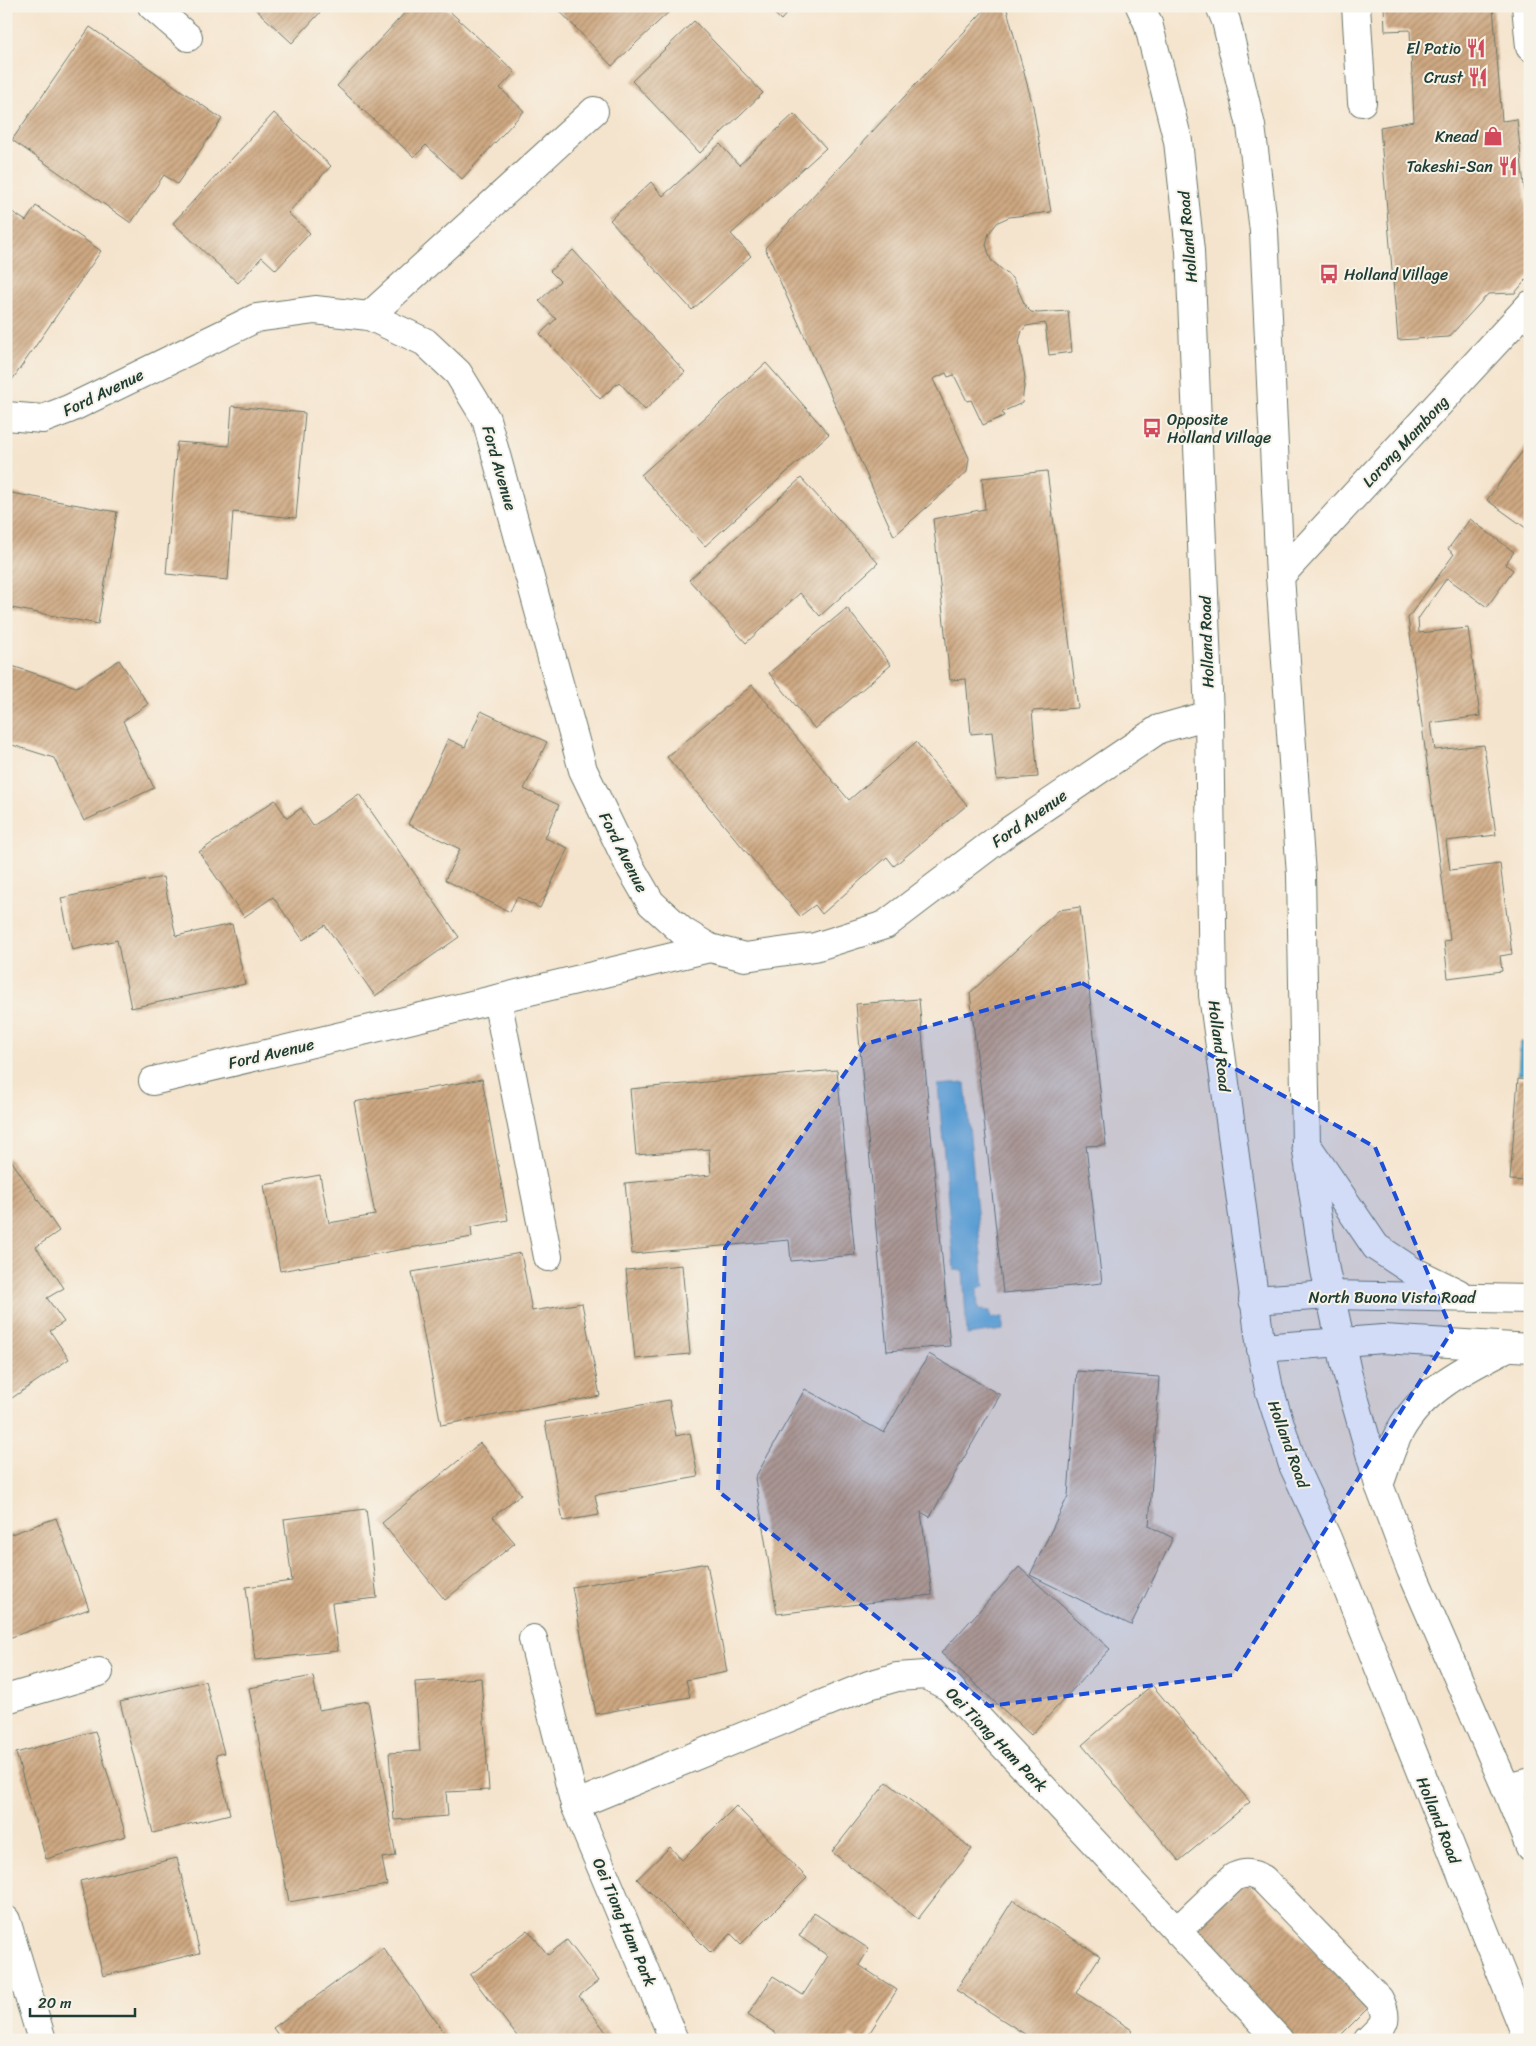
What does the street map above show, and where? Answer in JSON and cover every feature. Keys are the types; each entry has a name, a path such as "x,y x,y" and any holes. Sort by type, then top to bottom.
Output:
{"main road":[{"path":"152,6 188,37"},
{"name":"Holland Road","path":"1140,6 1148,23 1178,141 1190,251 1209,716 1213,995 1261,1348 1269,1388 1293,1464 1327,1538 1528,2040"},
{"path":"1220,6 1226,21 1251,126 1264,232 1280,576 1301,875 1306,1145 1325,1270 1340,1342 1379,1485 1411,1570 1518,1785 1530,1847"},
{"path":"1356,6 1362,102"},
{"path":"1526,6 1530,47"},
{"path":"369,316 594,111"},
{"name":"Lorong Mambong","path":"1280,576 1530,305"},
{"name":"Ford Avenue","path":"6,416 43,419 69,409 256,318 315,310 369,316 424,342 458,374 486,420 583,770 629,865 651,903 682,931 710,948 746,957 815,947 885,925 1006,833 1159,729 1209,716"},
{"name":"Ford Avenue","path":"153,1080 710,948"},
{"path":"497,999 548,1257"},
{"path":"1306,1145 1376,1247 1411,1270 1466,1297"},
{"name":"North Buona Vista Road","path":"1253,1300 1330,1295 1530,1299"},
{"path":"1261,1348 1383,1339 1520,1347"},
{"path":"1379,1485 1400,1431 1425,1398 1458,1373 1520,1347"},
{"name":"Oei Tiong Ham Park","path":"533,1639 575,1805 674,2040"},
{"path":"6,1699 99,1672"},
{"name":"Oei Tiong Ham Park","path":"575,1805 869,1685 897,1677 926,1675 950,1687 1278,2040"},
{"path":"1177,1931 1234,1877 1244,1873 1254,1874 1264,1879 1379,2000 1385,2010 1386,2019 1382,2027 1368,2040"},
{"path":"6,1920 42,2040"}],"highlighted area":[{"path":"1082,983 1375,1147 1452,1331 1233,1675 989,1706 718,1491 725,1248 865,1044"}],"water":[{"path":"1520,1042 1530,1042 1530,1075 1518,1074"},
{"path":"965,1083 984,1287 977,1288 978,1310 990,1311 991,1318 1003,1317 1003,1330 967,1335 963,1271 954,1270 938,1085"}],"building":[{"path":"252,6 326,6 292,43"},
{"path":"411,6 444,6 515,72 500,88 524,111 462,179 426,145 414,157 337,86"},
{"path":"555,6 675,6 612,66"},
{"path":"766,6 793,6 781,20"},
{"path":"988,6 1006,6 1033,106 1051,212 1009,217 998,222 989,233 986,245 991,260 1013,279 1026,307 1031,312 1068,311 1072,352 1049,355 1045,323 1026,326 1022,331 1019,341 1025,378 1022,403 1002,412 1004,416 983,425 971,400 967,401 954,375 948,377 946,373 933,379 969,458 967,472 894,536 765,248"},
{"path":"1384,6 1493,6 1502,121 1517,119 1530,243 1530,275 1515,293 1488,294 1449,337 1398,340 1380,127 1414,121 1410,30 1385,31"},
{"path":"694,21 763,93 700,153 632,81"},
{"path":"90,27 222,119 177,184 164,175 131,223 12,140"},
{"path":"274,113 331,166 288,213 310,233 276,270 262,257 238,283 173,223"},
{"path":"794,114 826,148 731,234 751,256 692,310 610,220 651,182 663,196 720,144 739,165"},
{"path":"36,206 101,251 10,383 6,380 6,208 26,221"},
{"path":"573,250 685,372 645,410 619,382 600,399 540,334 556,319 539,301 560,281 550,271"},
{"path":"766,363 829,434 705,546 641,475"},
{"path":"232,406 305,413 296,518 233,512 228,580 166,574 177,442 229,446"},
{"path":"1530,441 1530,531 1487,500"},
{"path":"1047,471 1078,708 1032,711 1038,777 997,780 992,732 971,734 966,679 950,680 933,519 985,509 982,478"},
{"path":"801,478 878,563 820,616 800,593 746,643 689,580"},
{"path":"6,492 117,512 98,624 6,607"},
{"path":"1470,519 1514,552 1505,564 1513,570 1487,607 1447,578 1418,619 1419,633 1468,628 1480,716 1431,723 1435,750 1484,745 1496,835 1446,841 1450,870 1500,864 1512,954 1500,956 1502,971 1448,978 1444,941 1450,940 1408,618 1454,554 1448,549"},
{"path":"847,608 891,665 815,729 769,673"},
{"path":"119,660 148,704 123,721 154,788 84,821 54,758 6,743 6,664 76,687"},
{"path":"752,685 849,800 916,742 967,805 894,866 887,857 822,914 815,905 800,916 667,757"},
{"path":"481,711 547,742 524,789 559,805 545,838 568,848 540,908 517,897 510,912 445,880 460,849 408,824 448,739 465,747"},
{"path":"359,794 459,937 375,996 325,925 303,940 273,897 244,917 199,852 275,800 287,818 301,808 313,826"},
{"path":"163,877 176,936 232,924 245,984 131,1008 117,940 72,950 61,898"},
{"path":"1080,907 1106,1145 1086,1146 1102,1283 1003,1293 970,993 1059,910"},
{"path":"919,999 950,1346 887,1351 856,1004"},
{"path":"837,1070 855,1255 791,1261 789,1240 632,1254 625,1183 711,1175 709,1149 636,1155 630,1089"},
{"path":"482,1079 508,1220 471,1227 472,1237 280,1271 264,1185 320,1175 329,1223 375,1215 354,1102"},
{"path":"1518,1079 1530,1080 1530,1181 1510,1180"},
{"path":"9,1157 59,1231 36,1247 64,1288 47,1298 64,1322 50,1331 69,1359 12,1398 6,1390 6,1159"},
{"path":"521,1253 532,1311 582,1303 600,1396 441,1425 412,1272"},
{"path":"682,1265 690,1354 635,1359 626,1270"},
{"path":"929,1354 1000,1395 930,1517 921,1512 932,1595 777,1614 755,1478 805,1389 884,1433"},
{"path":"1077,1371 1159,1377 1149,1526 1173,1538 1131,1625 1030,1575 1068,1496"},
{"path":"669,1400 676,1436 690,1433 698,1477 595,1495 599,1515 563,1521 545,1422"},
{"path":"480,1443 521,1494 493,1517 515,1543 445,1600 382,1523"},
{"path":"366,1509 377,1598 332,1603 338,1651 255,1660 246,1587 292,1581 284,1519"},
{"path":"56,1518 89,1609 6,1639 6,1536"},
{"path":"707,1563 727,1672 686,1680 690,1697 596,1714 572,1587"},
{"path":"1019,1567 1110,1649 1031,1735 941,1653"},
{"path":"313,1676 319,1710 368,1701 396,1856 382,1858 387,1885 289,1902 249,1688"},
{"path":"481,1678 489,1790 446,1792 448,1816 394,1820 389,1753 420,1751 415,1682"},
{"path":"205,1681 224,1753 216,1755 230,1814 153,1833 120,1702"},
{"path":"1152,1685 1250,1802 1179,1861 1082,1745"},
{"path":"95,1731 126,1836 46,1859 16,1753"},
{"path":"887,1782 972,1849 918,1919 832,1852"},
{"path":"736,1806 807,1878 741,1944 731,1934 711,1953 637,1879 670,1847 682,1860"},
{"path":"177,1858 200,1953 103,1976 80,1881"},
{"path":"1239,1875 1369,2007 1336,2040 1296,2040 1186,1927"},
{"path":"1013,1900 1100,1956 1076,1993 1132,2030 1126,2040 1034,2040 956,1990"},
{"path":"814,1913 869,1949 859,1965 897,1990 865,2040 858,2040 851,2035 847,2040 786,2040 748,2015 773,1976 803,1995 828,1956 799,1936"},
{"path":"528,1930 548,1955 567,1940 598,1981 579,1996 612,2040 520,2040 470,1975"},
{"path":"383,1948 450,2040 282,2040 273,2028"}],"place":[{"name":"El Patio","path":"1476,48"},
{"name":"Crust","path":"1478,77"},
{"name":"Knead","path":"1493,136"},
{"name":"Takeshi-San","path":"1508,166"},
{"name":"Holland Village","path":"1329,274"},
{"name":"Opposite Holland Village","path":"1152,428"}]}
